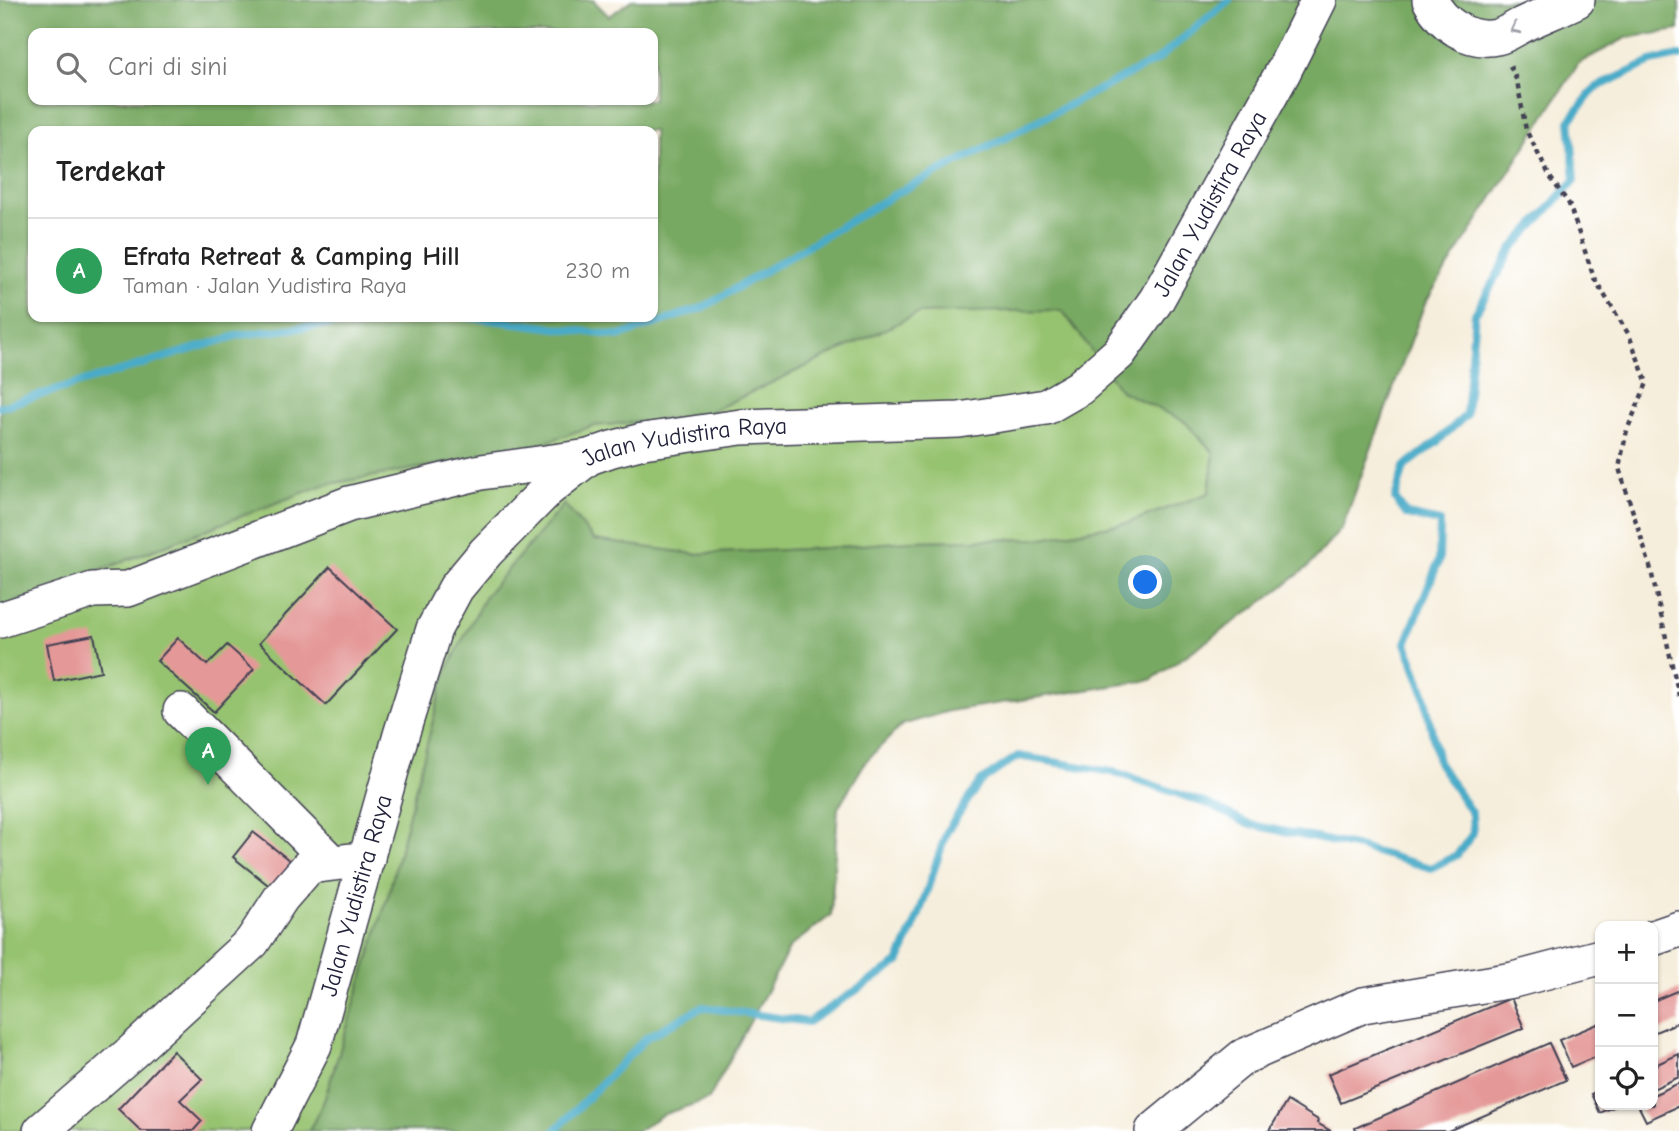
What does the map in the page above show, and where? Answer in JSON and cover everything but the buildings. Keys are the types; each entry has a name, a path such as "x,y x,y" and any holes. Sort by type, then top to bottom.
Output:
{"street":[{"name":"Jalan Yudistira Raya","path":"271,1131 314,1045 401,735 434,629 456,589 486,552 548,489 589,457 643,442 741,427 959,420 1046,407 1079,388 1119,353 1157,299 1283,72 1319,0"},
{"path":"1430,0 1436,11 1451,26 1480,38 1499,37 1577,0"},
{"path":"0,620 93,590 128,589 349,504 481,472 589,457"},
{"path":"181,711 331,862"},
{"path":"41,1131 252,942 281,898 309,866 367,859"},
{"path":"1658,936 1679,929"},
{"path":"1153,1131 1243,1057 1363,1005 1513,979 1595,958"}],"path":[{"path":"1499,37 1517,80 1526,130 1550,177 1569,204 1594,278 1629,335 1647,383 1627,430 1619,468 1650,566 1679,696"}],"green space":[{"path":"0,0 593,0 609,16 632,0 1679,0 1679,30 1626,38 1579,63 1425,303 1342,528 1308,567 1151,680 949,711 902,725 866,761 838,808 831,915 790,947 709,1099 662,1115 637,1131 309,1131 324,1101 388,896 445,674 485,596 564,504 594,540 695,554 909,541 1037,539 1127,523 1209,493 1214,452 1184,421 1121,391 1062,310 919,313 699,417 592,426 526,449 323,485 0,608"},
{"path":"1062,310 1121,391 1184,421 1214,453 1209,493 1127,523 1037,539 909,541 695,554 594,540 564,504 445,674 388,896 324,1101 309,1131 0,1131 0,609 323,485 526,449 592,426 699,417 919,313"}],"waterway":[{"path":"507,322 620,336 704,307 897,193 1157,60 1229,0"},
{"path":"555,1131 646,1038 702,1007 808,1022 898,963 918,917 947,831 980,782 1018,756 1118,773 1210,805 1248,824 1358,847 1431,868 1457,855 1473,833 1472,814 1438,762 1424,693 1406,643 1439,560 1440,522 1407,515 1395,499 1404,467 1466,415 1475,314 1512,249 1575,180 1570,120 1595,88 1651,62 1679,56"},
{"path":"0,407 239,335 349,322"}],"place":[{"name":"Efrata Retreat & Camping Hill","path":"208,785"}]}
